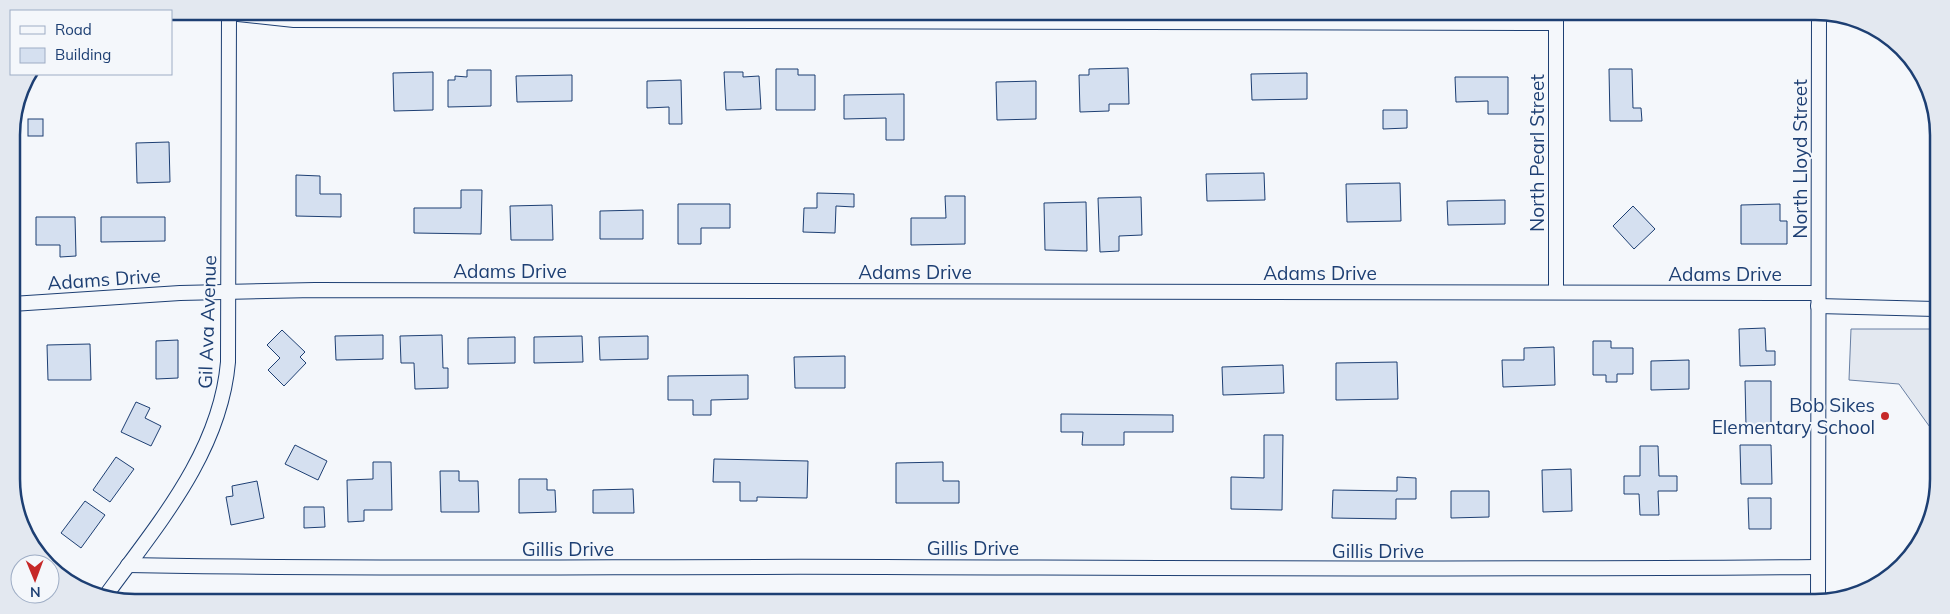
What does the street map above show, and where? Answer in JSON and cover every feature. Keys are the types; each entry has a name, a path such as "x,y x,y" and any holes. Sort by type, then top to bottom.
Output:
{"street":[{"name":"Gil Ava Avenue","path":"109,591 199,462 216,422 227,378 229,20"},
{"name":"North Pearl Street","path":"1556,20 1556,292"},
{"name":"North Lloyd Street","path":"1818,594 1819,20"},
{"name":"Adams Drive","path":"20,304 228,291 606,289 1556,292 1818,299 1930,308"},
{"name":"Gillis Drive","path":"128,564 460,568 881,566 1515,570 1817,567"}],"shaded area":[{"path":"1851,329 1930,329 1930,427 1899,384 1849,380"}],"building":[{"path":"1128,68 1129,104 1109,104 1109,111 1080,112 1079,75 1089,75 1089,69"},
{"path":"776,69 798,69 798,75 815,75 815,110 776,110"},
{"path":"1609,69 1632,69 1633,108 1641,108 1642,121 1610,121"},
{"path":"467,70 491,70 491,106 448,107 448,80 455,80 455,76 467,77"},
{"path":"433,72 433,110 394,111 393,73"},
{"path":"724,72 743,72 743,77 759,76 761,109 726,110"},
{"path":"1307,73 1307,99 1252,100 1251,74"},
{"path":"572,75 572,101 517,102 516,76"},
{"path":"1455,77 1508,77 1508,114 1488,114 1488,101 1456,102"},
{"path":"681,80 682,124 669,124 669,107 647,108 647,81"},
{"path":"1036,81 1036,119 997,120 996,82"},
{"path":"904,94 904,140 886,140 886,118 844,119 844,95"},
{"path":"1383,110 1407,110 1407,128 1383,129"},
{"path":"28,119 43,119 43,136 28,136"},
{"path":"169,142 170,182 137,183 136,143"},
{"path":"1264,173 1265,200 1207,201 1206,174"},
{"path":"296,175 320,176 320,194 341,194 341,217 296,216"},
{"path":"1400,183 1401,221 1347,222 1346,184"},
{"path":"461,190 482,190 481,234 414,233 414,208 461,208"},
{"path":"817,193 854,194 854,207 836,206 835,233 803,232 804,208 817,208"},
{"path":"945,196 965,196 965,244 911,245 911,218 946,218"},
{"path":"1141,197 1142,235 1119,236 1119,251 1100,252 1098,198"},
{"path":"1505,200 1505,224 1448,225 1447,201"},
{"path":"1086,202 1087,251 1045,250 1044,203"},
{"path":"678,204 730,204 730,228 701,228 701,244 678,244"},
{"path":"1780,204 1780,221 1787,221 1787,244 1741,244 1741,205"},
{"path":"552,205 553,240 511,240 510,206"},
{"path":"1633,206 1655,229 1634,249 1613,226"},
{"path":"643,210 643,239 600,239 600,211"},
{"path":"36,217 75,217 76,256 60,257 60,245 36,245"},
{"path":"101,217 165,217 165,241 101,242"},
{"path":"1765,328 1766,351 1775,351 1775,365 1740,366 1739,329"},
{"path":"282,330 305,352 300,357 306,363 284,386 268,370 280,358 267,345"},
{"path":"383,335 383,359 336,360 335,336"},
{"path":"442,335 443,368 448,368 448,388 415,389 414,363 401,363 400,336"},
{"path":"582,336 583,362 534,363 534,337"},
{"path":"648,336 648,359 600,360 599,337"},
{"path":"515,337 515,363 468,364 468,338"},
{"path":"178,340 178,378 156,379 156,341"},
{"path":"1593,341 1611,341 1611,348 1633,348 1633,374 1617,374 1617,382 1606,382 1606,375 1593,375"},
{"path":"90,344 91,380 48,380 47,345"},
{"path":"1554,347 1555,385 1503,387 1502,360 1524,360 1524,348"},
{"path":"845,356 845,388 795,388 794,357"},
{"path":"1689,360 1689,389 1651,390 1651,361"},
{"path":"1397,362 1398,399 1336,400 1336,363"},
{"path":"1283,365 1284,393 1223,395 1222,367"},
{"path":"748,375 748,399 711,400 711,415 693,415 693,400 668,400 668,376"},
{"path":"1745,381 1771,381 1771,425 1746,426"},
{"path":"136,402 150,408 145,418 161,426 151,446 121,432"},
{"path":"1061,414 1173,415 1173,432 1124,432 1124,445 1082,445 1083,432 1061,432"},
{"path":"1264,435 1283,435 1282,510 1231,509 1231,477 1264,478"},
{"path":"295,445 327,461 318,480 285,464"},
{"path":"1740,445 1771,445 1772,484 1741,484"},
{"path":"1640,446 1658,446 1659,476 1677,476 1677,491 1658,491 1659,515 1640,515 1639,494 1624,494 1624,476 1640,476"},
{"path":"116,457 134,469 110,502 93,490"},
{"path":"714,459 808,461 807,498 757,497 757,501 740,501 740,482 713,482"},
{"path":"373,462 391,462 392,510 364,510 364,521 348,522 347,480 373,479"},
{"path":"943,462 943,481 959,481 959,503 896,503 896,463"},
{"path":"1571,469 1572,511 1543,512 1542,470"},
{"path":"440,471 459,471 459,481 478,481 479,512 441,512"},
{"path":"1397,477 1416,478 1416,499 1396,499 1396,519 1332,518 1333,490 1397,491"},
{"path":"519,479 547,479 547,490 555,490 556,512 519,513"},
{"path":"257,481 264,518 231,525 226,497 233,496 232,486"},
{"path":"633,489 634,513 593,513 593,490"},
{"path":"1451,491 1489,491 1489,517 1451,518"},
{"path":"1748,498 1771,498 1771,529 1749,529"},
{"path":"85,501 105,515 81,548 61,533"},
{"path":"304,507 324,507 325,527 304,528"}],"place":[{"name":"Bob Sikes Elementary School","path":"1885,416"}]}
